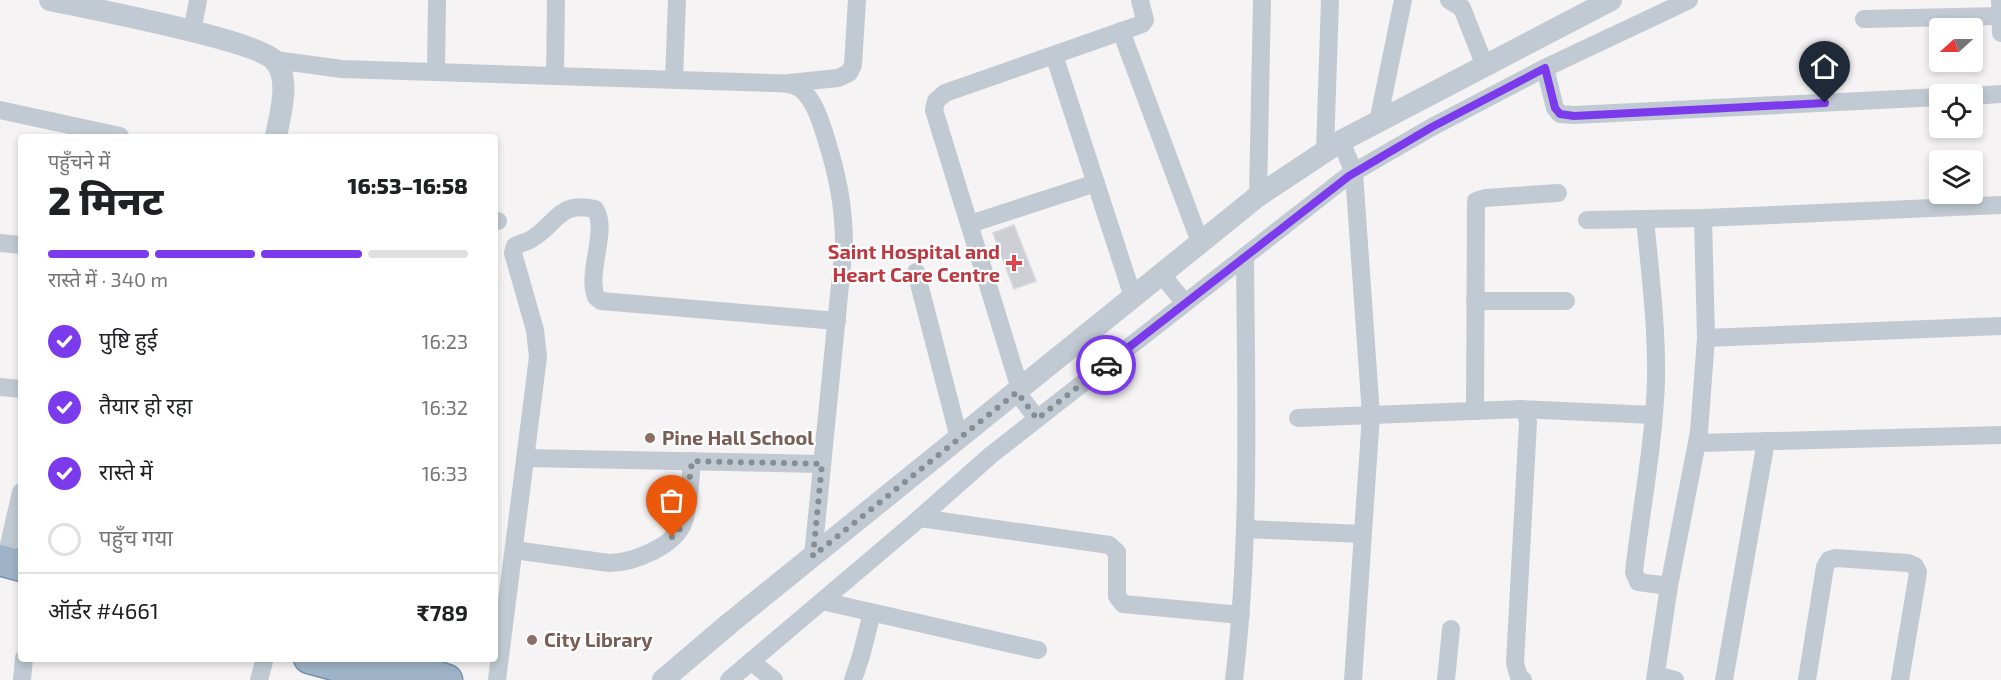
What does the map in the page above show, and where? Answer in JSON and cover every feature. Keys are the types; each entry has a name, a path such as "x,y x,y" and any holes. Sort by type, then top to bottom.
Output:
{"highway":[{"path":"323,662 388,680"},
{"path":"394,662 447,680"}],"street":[{"path":"50,0 192,32 261,51 275,60 342,69 788,83 838,78 849,73 853,65 857,0"},
{"path":"192,32 198,0"},
{"path":"436,72 437,0"},
{"path":"555,76 556,0"},
{"path":"674,80 677,0"},
{"path":"1026,402 934,110 936,101 945,93 1142,24 1145,20 1140,0"},
{"path":"1258,196 1262,0"},
{"path":"1330,0 1343,156 1371,415 1353,680"},
{"path":"1378,122 1403,0"},
{"path":"663,680 959,438 1026,402 1183,300 1245,256 1378,122 1611,0"},
{"path":"729,680 920,518 962,479 1026,402 1133,297 1165,278 1200,242 1258,196 1343,156 1432,127 1545,68 1689,0"},
{"path":"2000,0 2001,33"},
{"path":"1458,3 1485,66"},
{"path":"1864,19 2000,16"},
{"path":"1121,31 1200,242"},
{"path":"1054,55 1133,297"},
{"path":"275,60 282,74 283,84 276,134"},
{"path":"1545,68 1555,108 1560,114 1574,116 1929,99"},
{"path":"788,83 801,89 818,114 842,194 844,245 813,556"},
{"path":"1983,95 2001,94"},
{"path":"0,110 75,132 98,134"},
{"path":"970,224 1096,183"},
{"path":"1475,411 1476,201 1485,198 1558,193"},
{"path":"1587,220 1703,218 2001,205"},
{"path":"497,680 538,357 535,330 513,248 532,239 564,210 578,206 596,209 600,221 593,284 596,297 601,301 837,321"},
{"path":"1676,680 1655,677 1669,586 1698,443 1706,338 1703,218"},
{"path":"1645,219 1655,334 1656,381 1634,572 1638,582 1669,586"},
{"path":"0,243 18,246"},
{"path":"1234,680 1241,615 1246,529 1245,256"},
{"path":"916,272 959,438"},
{"path":"1165,278 1183,300"},
{"path":"1475,301 1566,301"},
{"path":"1706,338 2001,326"},
{"path":"0,387 18,388"},
{"path":"1298,418 1521,409 1653,415"},
{"path":"1521,409 1528,415 1528,422 1515,663 1519,677 1523,680"},
{"path":"1698,443 2001,435"},
{"path":"1724,680 1766,441"},
{"path":"525,458 822,464"},
{"path":"514,550 609,563 621,563 642,557 680,529 686,511 692,461"},
{"path":"9,570 18,512"},
{"path":"920,518 1109,545 1117,552 1118,596 1123,604 1241,615"},
{"path":"1246,529 1362,534"},
{"path":"1807,680 1825,567 1829,560 1836,558 1908,563 1915,566 1918,572 1900,680"},
{"path":"822,601 1038,650"},
{"path":"853,680 872,613"},
{"path":"1446,680 1451,629"},
{"path":"751,661 774,680"},
{"path":"22,680 24,662"},
{"path":"260,680 264,662"}],"building":[{"path":"1014,225 1036,281 1014,289 993,233"}],"way so far":[{"path":"672,537 684,521 692,461 822,464 813,556 1017,392 1037,419 1106,365"}],"place":[{"name":"Saint Hospital and Heart Care Centre","path":"1014,263"},
{"name":"Pine Hall School","path":"650,438"},
{"name":"City Library","path":"532,640"}],"route":[{"path":"1106,365 1349,176 1432,127 1545,68 1555,108 1560,114 1574,116 1825,103"}]}
